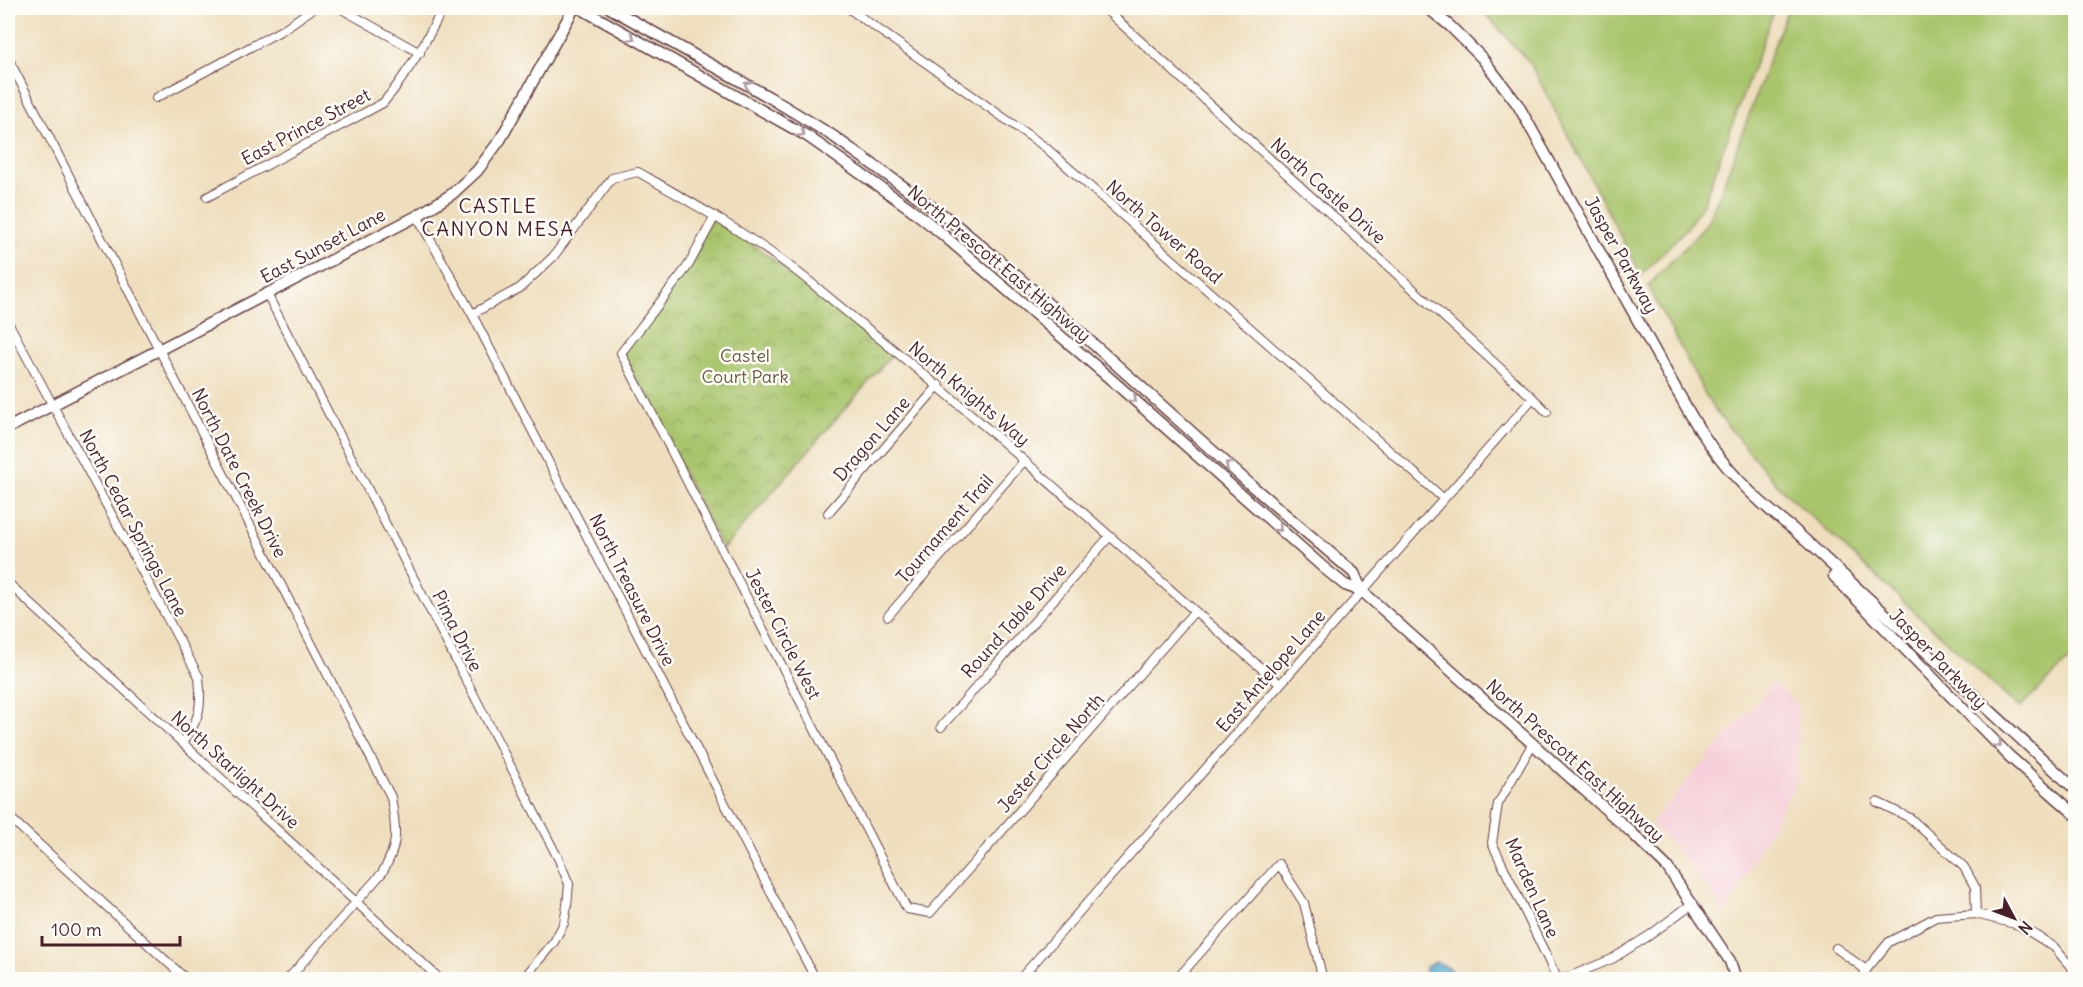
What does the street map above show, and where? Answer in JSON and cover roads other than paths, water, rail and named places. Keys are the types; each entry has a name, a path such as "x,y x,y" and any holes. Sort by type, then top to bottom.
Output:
{"street":[{"path":"156,98 282,30 314,8"},
{"path":"340,8 420,53"},
{"name":"East Prince Street","path":"207,197 383,103 398,86 420,53 443,8"},
{"name":"East Sunset Lane","path":"8,428 417,216 452,194 477,171 500,140 574,8"},
{"name":"North Prescott East Highway","path":"580,8 807,136 941,233 1104,373 1324,568 1345,585 1362,591 1533,743 1667,867 1730,961 1736,980"},
{"name":"North Prescott East Highway","path":"610,8 769,97 833,136 951,220 1354,573 1362,591"},
{"name":"North Tower Road","path":"848,8 1046,147 1444,499"},
{"name":"North Castle Drive","path":"1104,8 1533,398"},
{"name":"Jasper Parkway","path":"1428,8 1482,58 1518,105 1704,436 1730,470 1772,513 2076,790"},
{"name":"North Date Creek Drive","path":"8,58 391,797 396,828 393,854 382,873 287,980"},
{"name":"North Knights Way","path":"472,314 520,288 553,257 612,178 638,172 715,216 778,258 939,385 1194,612 1280,684"},
{"path":"879,186 888,174"},
{"name":"North Treasure Drive","path":"417,216 472,314 816,980"},
{"name":"Jester Circle West","path":"715,216 688,266 621,353 907,909 930,913"},
{"name":"Pima Drive","path":"267,294 559,860 569,884 564,923 548,951 522,980"},
{"name":"North Cedar Springs Lane","path":"8,321 199,677 201,702 195,726 183,743"},
{"path":"1104,373 1114,362"},
{"name":"Dragon Lane","path":"828,513 939,385"},
{"path":"1533,398 1547,412"},
{"name":"East Antelope Lane","path":"1018,980 1533,398"},
{"name":"Tournament Trail","path":"888,616 1024,461"},
{"name":"Jasper Parkway","path":"1782,521 2009,756 2076,815"},
{"name":"Round Table Drive","path":"941,727 1110,536"},
{"name":"North Starlight Drive","path":"8,583 441,980"},
{"name":"Jester Circle North","path":"930,913 1194,612"},
{"name":"Marden Lane","path":"1533,743 1498,804 1492,843 1559,980"},
{"path":"1877,802 1910,818 1964,867 1975,887 1976,914"},
{"path":"8,816 187,980"},
{"path":"1176,980 1279,864 1304,903 1323,980"},
{"path":"1559,980 1612,959 1650,935 1693,903"},
{"path":"1862,980 1866,970 1889,942 1936,917 1976,914 2019,925 2054,947 2076,973"},
{"path":"1836,948 1866,970"}],"water":[{"path":"1435,962 1449,968 1459,979 1425,979 1426,967"}],"district":[{"name":"CASTLE CANYON MESA","path":"498,218"}],"park label":[{"name":"Castel Court Park","path":"745,366"}]}
